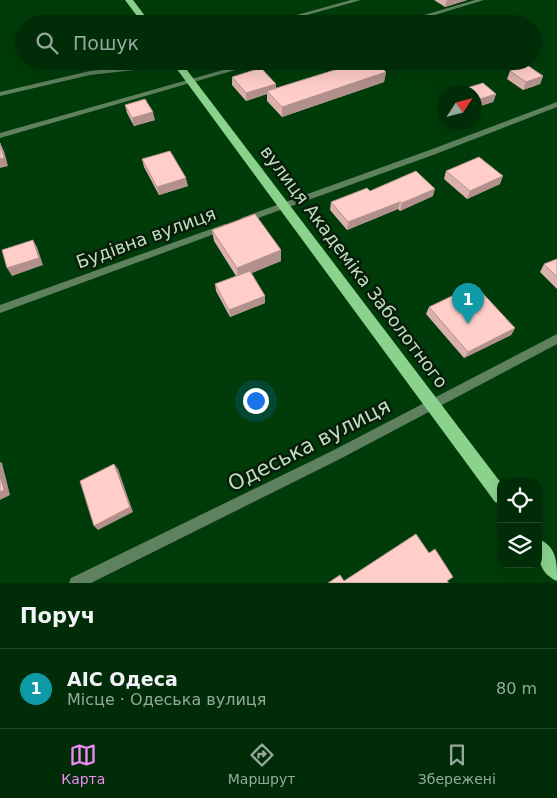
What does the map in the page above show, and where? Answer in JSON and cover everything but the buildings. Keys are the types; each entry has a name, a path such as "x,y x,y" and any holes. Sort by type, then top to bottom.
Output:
{"main road":[{"path":"129,0 140,15"},
{"name":"вулиця Академіка Заболотного","path":"181,70 497,491"},
{"path":"542,552 557,572"}],"street":[{"path":"300,15 354,0"},
{"path":"428,15 481,0"},
{"path":"0,94 90,73 116,70"},
{"path":"0,136 230,70"},
{"name":"Будівна вулиця","path":"0,309 430,153 557,104"},
{"name":"Одеська вулиця","path":"76,583 334,456 557,340"}],"place":[{"name":"АІС Одеса","path":"468,324"}]}
